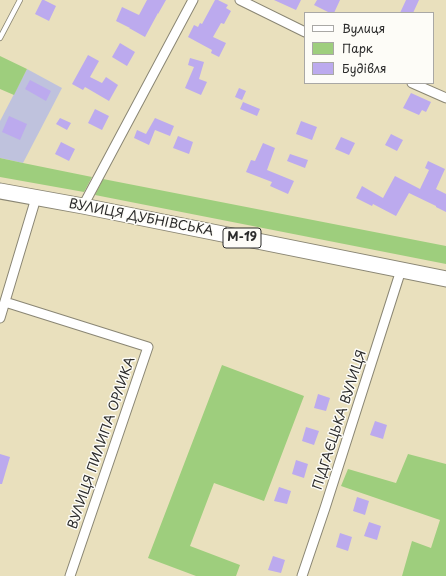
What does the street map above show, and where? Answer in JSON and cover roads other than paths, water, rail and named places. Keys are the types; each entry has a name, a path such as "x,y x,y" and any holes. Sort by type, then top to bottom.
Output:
{"highway":[{"name":"ВУЛИЦЯ ДУБНІВСЬКА","path":"0,191 83,206 446,279"}],"street":[{"path":"83,206 193,0"},
{"path":"240,0 304,32"},
{"path":"414,84 446,98"},
{"path":"0,318 36,198"},
{"name":"ПІДГАЄЦЬКА ВУЛИЦЯ","path":"302,576 401,270"},
{"name":"ВУЛИЦЯ ПИЛИПА ОРЛИКА","path":"5,302 148,348 70,576"}],"lane":[{"path":"0,38 20,0"}]}
